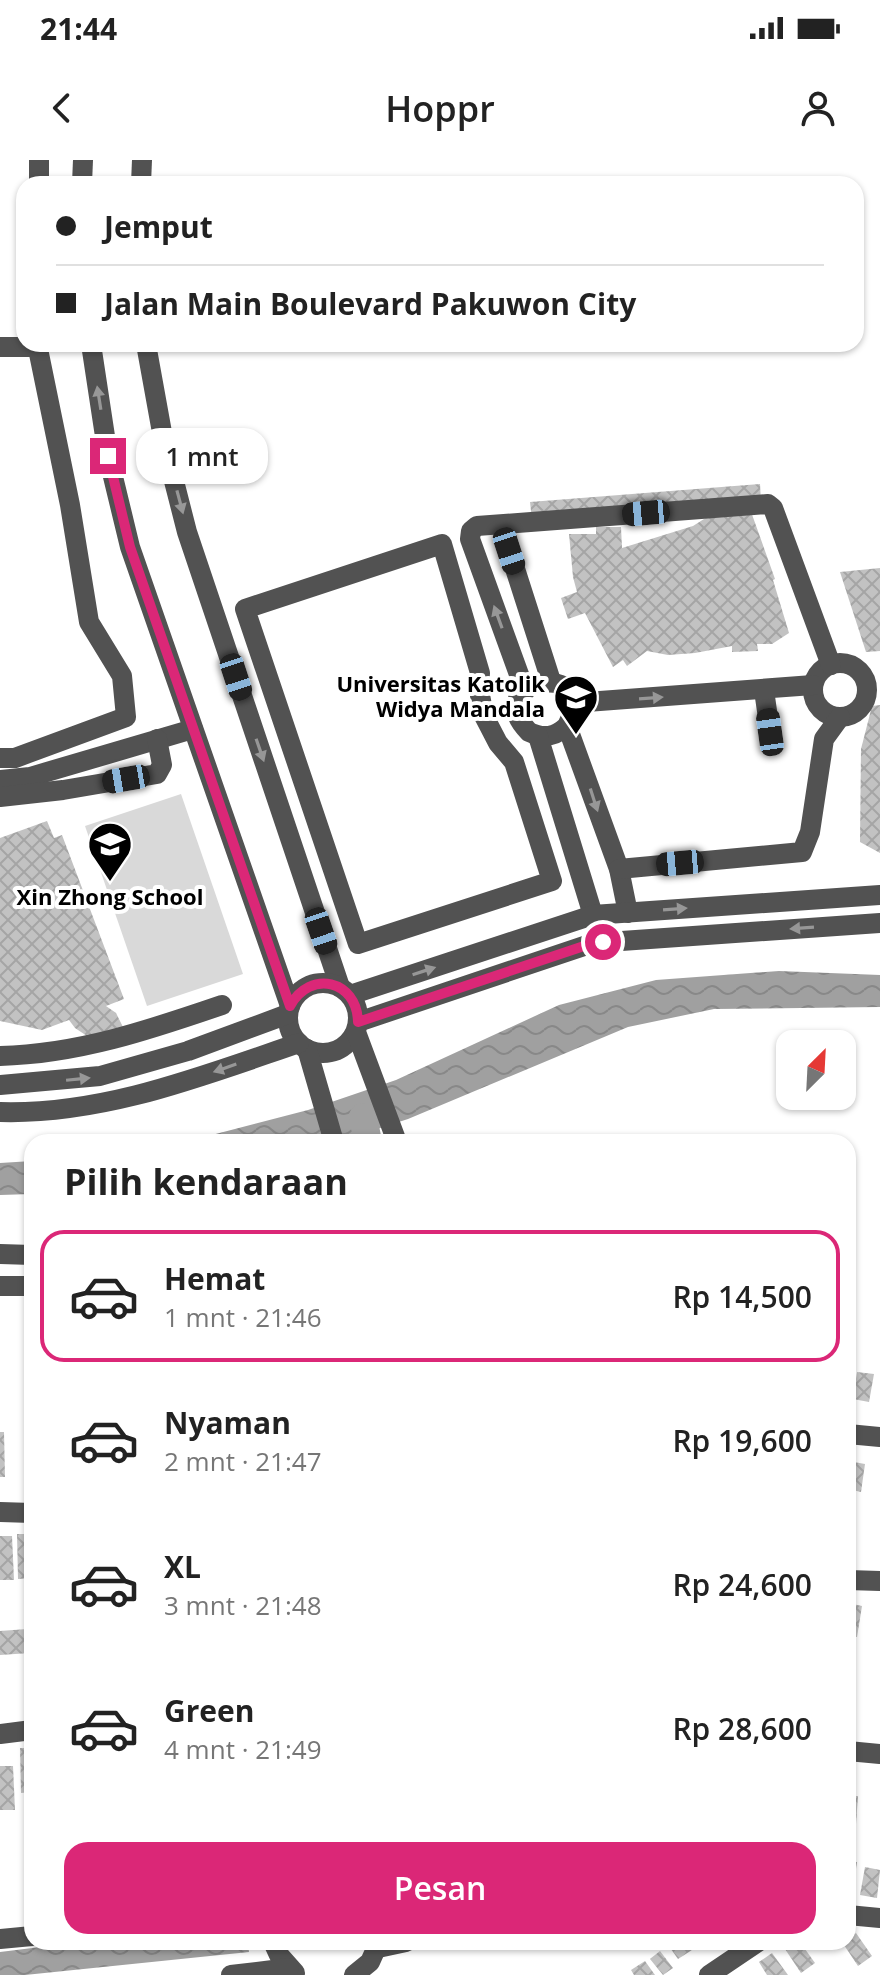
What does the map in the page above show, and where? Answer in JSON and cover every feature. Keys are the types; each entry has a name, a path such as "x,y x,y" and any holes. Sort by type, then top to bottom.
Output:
{"street":[{"path":"0,758 15,758 126,717 122,676 89,622 70,505 38,352"},
{"path":"92,352 108,456 130,547 289,1010 290,1030 303,1046 331,1134"},
{"path":"147,352 163,438 187,532 345,991 357,1008 357,1027 367,1062 394,1134"},
{"path":"525,691 470,539 471,531 477,526 768,504 773,508 831,665"},
{"path":"501,525 551,681"},
{"path":"442,544 480,673 479,690 484,716 498,743 514,762 552,881 358,944 245,609 442,544"},
{"path":"831,665 851,665 873,679 863,705 849,716 840,717 823,711 816,703 813,685 820,672 831,665"},
{"path":"540,681 551,681 561,686 569,693 573,703 573,715 567,726 549,737 538,736 523,725 518,706 525,691 540,681"},
{"path":"573,703 813,685"},
{"path":"764,690 770,732"},
{"path":"619,869 802,852 810,832 824,739 840,717"},
{"path":"567,726 619,869 628,913"},
{"path":"0,780 30,777 193,729"},
{"path":"538,736 593,915"},
{"path":"0,797 157,774 162,765 157,739"},
{"path":"0,1085 100,1076 178,1054 289,1010 300,992 315,984 332,984 345,991 593,915 880,895"},
{"path":"713,907 716,934"},
{"path":"0,1112 25,1113 103,1104 303,1046 316,1052 335,1051 344,1047 357,1027 593,943 880,923"},
{"path":"0,1056 38,1055 112,1041 222,1005"},
{"path":"168,1024 178,1054"},
{"path":"112,1041 120,1070"},
{"path":"0,1254 24,1255"},
{"path":"0,1286 24,1286"},
{"path":"856,1435 880,1437"},
{"path":"0,1512 24,1513"},
{"path":"856,1580 880,1581"},
{"path":"0,1734 24,1731"},
{"path":"856,1752 880,1754"},
{"path":"856,1916 880,1918"},
{"path":"0,1939 24,1937"},
{"path":"277,1950 293,1972"},
{"path":"357,1974 370,1962 376,1950"},
{"path":"709,1975 746,1950"},
{"path":"231,1975 293,1972"}],"shaded area":[{"path":"181,794 243,974 147,1006 85,826"}],"water":[{"path":"779,971 880,975 880,1007 714,1009 628,1027 408,1119 362,1134 216,1134 308,1110 396,1080 559,1005 656,980"},
{"path":"24,1162 24,1194 0,1195 0,1163"},
{"path":"24,1949 249,1952 0,1975 0,1952"}],"building":[{"path":"760,484 761,503 532,520 530,502"},
{"path":"749,506 775,579 789,633 772,644 757,644 758,651 732,652 732,646 668,655 647,651 627,666 623,660 613,667 585,613 568,619 561,598 577,592 569,534 596,534 596,527 621,527 622,548 693,526 715,512"},
{"path":"880,568 880,651 866,652 840,572"},
{"path":"880,705 880,853 860,842 861,749 872,706"},
{"path":"47,821 54,838 62,835 124,999 106,1006 116,1013 123,1027 87,1036 69,1020 42,1030 0,1021 0,838"},
{"path":"857,1372 874,1374 869,1402 856,1400"},
{"path":"0,1432 4,1432 5,1477 0,1477"},
{"path":"856,1462 865,1464 861,1492 856,1491"},
{"path":"17,1534 24,1534 24,1579 18,1579"},
{"path":"0,1536 12,1536 14,1580 0,1580"},
{"path":"856,1605 862,1606 856,1637"},
{"path":"24,1629 24,1653 0,1655 0,1631"},
{"path":"20,1748 24,1748 24,1793 21,1793"},
{"path":"0,1766 13,1766 15,1810 0,1810"},
{"path":"865,1867 880,1870 877,1898 860,1895"},
{"path":"856,1933 872,1956 858,1966 847,1950 856,1950"},
{"path":"672,1950 692,1950 678,1959"},
{"path":"786,1950 806,1950 815,1963 801,1973"},
{"path":"660,1951 673,1968 663,1975 650,1959"},
{"path":"772,1953 788,1975 767,1975 759,1962"},
{"path":"645,1961 655,1975 634,1975 631,1970"}],"waterway":[{"path":"363,1117 366,1134"}],"place":[{"name":"Universitas Katolik Widya Mandala","path":"576,736"},
{"name":"Xin Zhong School","path":"110,883"}],"route":[{"path":"108,456 130,547 290,1006 307,987 332,984 340,987 354,1001 358,1022 603,942"}]}
